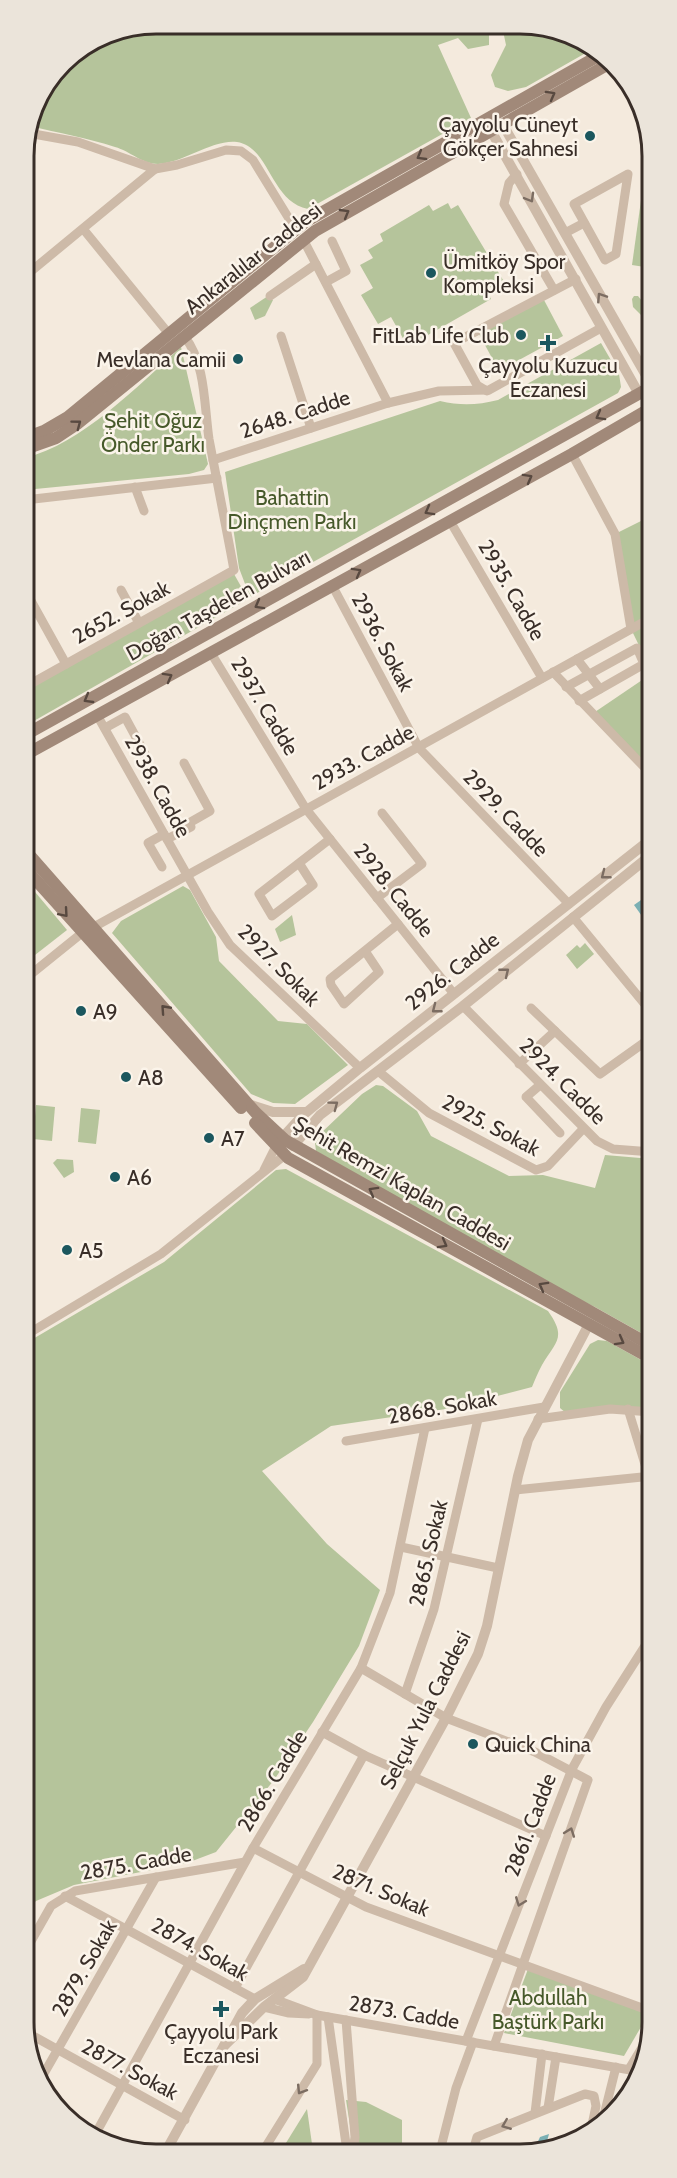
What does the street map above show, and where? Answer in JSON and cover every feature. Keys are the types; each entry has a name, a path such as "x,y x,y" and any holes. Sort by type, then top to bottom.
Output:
{"main road":[{"name":"Ankaralılar Caddesi","path":"35,434 68,417 169,334 300,234 490,123 594,59"},
{"name":"Ankaralılar Caddesi","path":"490,123 502,123 603,67"},
{"name":"Ankaralılar Caddesi","path":"35,445 66,432 185,337 300,234"},
{"name":"Doğan Taşdelen Bulvarı","path":"35,730 642,392"},
{"name":"Doğan Taşdelen Bulvarı","path":"35,750 642,416"},
{"name":"Şehit Remzi Kaplan Caddesi","path":"35,862 87,930 284,1146 592,1319 642,1352"},
{"name":"Şehit Remzi Kaplan Caddesi","path":"35,878 87,930 284,1146"},
{"name":"Şehit Remzi Kaplan Caddesi","path":"592,1319 642,1342"}],"street":[{"path":"490,123 639,394"},
{"path":"502,123 642,370"},
{"path":"37,134 71,140 155,169 166,168 226,150 242,151 253,160 300,234 388,403"},
{"path":"528,168 517,174 509,183 504,204 554,290"},
{"path":"35,268 155,169"},
{"path":"628,174 616,254 605,261 585,223 574,204 628,174"},
{"path":"565,233 585,223"},
{"path":"84,230 169,334"},
{"path":"326,282 346,271 332,241"},
{"path":"270,296 316,264"},
{"path":"586,273 454,343 477,385 487,391 615,320"},
{"path":"281,336 311,428"},
{"path":"35,499 217,478 202,381 194,353 185,337"},
{"name":"2648. Cadde","path":"213,460 388,403 439,391 487,391"},
{"path":"572,454 615,534 631,629"},
{"name":"2652. Sokak","path":"35,682 234,570 217,478"},
{"path":"135,487 144,511"},
{"name":"2935. Cadde","path":"450,520 542,678"},
{"name":"2936. Sokak","path":"332,585 419,747"},
{"path":"121,590 139,623"},
{"path":"35,608 66,664"},
{"name":"2933. Cadde","path":"35,971 87,930 642,623"},
{"path":"566,687 637,648 642,659"},
{"name":"2937. Cadde","path":"211,653 306,809"},
{"path":"578,658 600,689"},
{"path":"579,701 642,665"},
{"path":"552,672 642,765"},
{"name":"2938. Cadde","path":"97,715 187,875"},
{"path":"105,728 125,717 145,754"},
{"name":"2929. Cadde","path":"419,747 568,904"},
{"path":"162,867 148,843 191,826 189,823 210,812 184,763"},
{"name":"2928. Cadde","path":"306,809 454,994"},
{"path":"377,898 422,864 382,813"},
{"path":"299,863 313,885 272,916 260,894 330,838"},
{"name":"2926. Cadde","path":"284,1146 306,1112 642,846"},
{"name":"2926. Cadde","path":"284,1146 320,1115 463,1006 642,862"},
{"name":"2927. Sokak","path":"187,875 230,945 360,1068"},
{"path":"573,917 642,1001"},
{"path":"365,951 379,972 344,1004 331,985 330,979 398,924"},
{"path":"454,994 463,1006"},
{"name":"2924. Cadde","path":"463,1006 597,1141 614,1149 642,1151"},
{"path":"531,1008 600,1074 642,1044"},
{"path":"519,1064 555,1031"},
{"name":"2925. Sokak","path":"378,1071 429,1113 536,1170 548,1166 583,1129"},
{"path":"540,1085 526,1097 560,1133"},
{"path":"248,1104 273,1112 306,1112"},
{"path":"34,1330 161,1254 262,1175 284,1146"},
{"name":"Selçuk Yula Caddesi","path":"224,2046 264,2007 303,1977 446,1718 485,1635 525,1450 544,1407 592,1319"},
{"path":"34,1327 39,1327"},
{"name":"2868. Sokak","path":"346,1441 544,1407"},
{"path":"628,1409 642,1450"},
{"path":"538,1419 597,1410 642,1411"},
{"name":"2865. Sokak","path":"405,1694 424,1643 478,1419"},
{"name":"2866. Cadde","path":"99,2129 245,1862 361,1668 384,1613 401,1547 425,1428"},
{"path":"515,1490 642,1477"},
{"path":"401,1547 498,1568"},
{"name":"2861. Cadde","path":"442,2144 469,2041 499,1956 572,1769 606,1707 642,1651"},
{"path":"361,1668 446,1718 525,1748 572,1769"},
{"path":"322,1732 364,1755 546,1836"},
{"path":"235,1988 364,1755"},
{"name":"2861. Cadde","path":"494,2046 588,1780 572,1769"},
{"name":"2871. Sokak","path":"253,1848 366,1907 642,2008"},
{"name":"2875. Cadde","path":"34,1936 51,1905 83,1889 245,1862"},
{"name":"2879. Sokak","path":"45,2072 156,1877"},
{"name":"2874. Sokak","path":"66,1896 255,1999"},
{"name":"Selçuk Yula Caddesi","path":"170,2144 236,2022 255,1999 298,1974 308,1965"},
{"path":"255,1999 274,1999"},
{"path":"255,1999 264,2007 289,2013 317,2015 316,2064"},
{"name":"2873. Cadde","path":"274,1999 317,2015 632,2070"},
{"path":"328,2016 346,2144"},
{"path":"346,2020 354,2144"},
{"name":"2877. Sokak","path":"36,2038 185,2120"},
{"path":"267,2144 331,2041"},
{"path":"535,2113 542,2054"},
{"path":"548,2108 556,2057"},
{"path":"605,2109 616,2067"},
{"path":"475,2144 477,2137 590,2093 596,2101 593,2119"}],"green space":[{"path":"156,34 489,34 489,45 468,49 458,38 438,45 471,118 308,209 295,204 286,196 257,153 237,142 218,144 178,160 158,164 84,138 38,128 47,102 65,76 89,55 102,47 132,37"},
{"path":"504,34 521,34 552,39 585,53 526,87 508,91 495,87 491,75 506,45"},
{"path":"642,193 642,267 632,265"},
{"name":"Ümitköy Spor Kompleksi","path":"448,203 451,209 458,205 503,280 486,290 491,299 421,339 416,332 404,340 391,317 378,324 361,295 373,288 360,265 373,258 368,250 383,241 380,234 429,205 433,211"},
{"path":"268,296 273,300 265,316 255,320 250,308"},
{"path":"638,296 642,301 642,315 633,307 632,299"},
{"name":"FitLab Life Club","path":"544,300 563,336 499,371 479,334"},
{"name":"Bahattin Dinçmen Parkı","path":"601,343 619,374 621,387 618,393 250,597 239,568 225,472 440,401 469,404 498,400"},
{"name":"Şehit Oğuz Önder Parkı","path":"181,347 208,464 204,470 189,474 35,489 35,455 46,451 88,427 128,396"},
{"path":"642,520 642,652 631,629 615,534"},
{"path":"234,574 248,599 35,720 35,686"},
{"path":"642,680 642,768 592,714"},
{"path":"183,886 190,890 216,937 219,961 278,1021 307,1024 348,1065 295,1104 273,1103 251,1094 112,933 121,921"},
{"path":"35,891 67,930 35,955"},
{"path":"292,915 296,935 280,942 275,929"},
{"path":"585,943 594,954 577,969 566,955 577,945 580,948"},
{"path":"376,1085 383,1086 417,1111 431,1136 509,1176 543,1175 595,1188 605,1155 642,1158 642,1333 547,1284 316,1151 315,1143 319,1135 362,1094"},
{"path":"36,1105 55,1107 52,1141 34,1139"},
{"path":"81,1108 100,1110 96,1144 78,1142"},
{"path":"57,1159 73,1160 74,1172 64,1178 53,1163"},
{"path":"286,1169 548,1311 557,1327 557,1339 532,1387 446,1409 331,1426 262,1471 327,1544 380,1590 359,1646 313,1722 274,1780 216,1852 187,1863 74,1885 34,1903 34,1338 164,1262 276,1170"},
{"path":"598,1340 607,1341 642,1360 642,1409 566,1413 560,1408 560,1392 590,1344"},
{"name":"Abdullah Baştürk Parkı","path":"528,1969 642,2007 642,2025 624,2056 504,2033"},
{"path":"346,2100 366,2102 402,2120 402,2144 353,2144"},
{"path":"307,2109 312,2144 285,2144"}],"water":[{"path":"642,899 642,916 634,905"},
{"path":"549,2134 547,2140 538,2142 540,2137"}],"place":[{"name":"Çayyolu Cüneyt Gökçer Sahnesi","path":"590,136"},
{"name":"Ümitköy Spor Kompleksi","path":"431,273"},
{"name":"FitLab Life Club","path":"521,335"},
{"name":"Çayyolu Kuzucu Eczanesi","path":"548,343"},
{"name":"Mevlana Camii","path":"238,359"},
{"name":"A9","path":"81,1011"},
{"name":"A8","path":"126,1077"},
{"name":"A7","path":"209,1138"},
{"name":"A6","path":"115,1177"},
{"name":"A5","path":"67,1250"},
{"name":"Quick China","path":"473,1744"},
{"name":"Çayyolu Park Eczanesi","path":"221,2009"}]}
